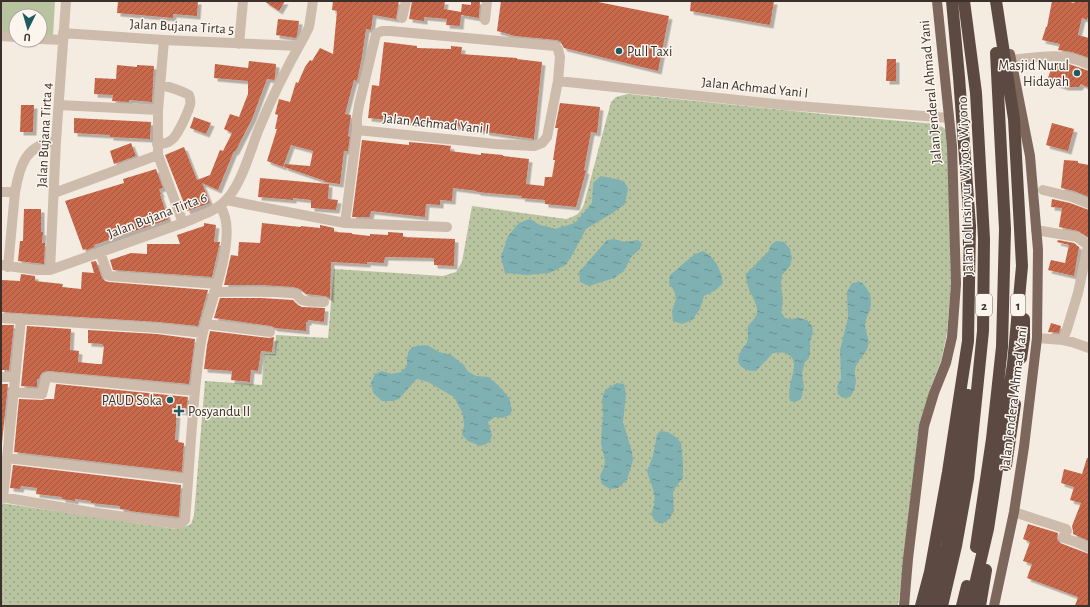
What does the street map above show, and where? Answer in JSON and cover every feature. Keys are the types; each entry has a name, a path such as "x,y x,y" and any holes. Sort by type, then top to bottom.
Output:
{"highway":[{"path":"921,606 930,572 948,472 968,341 970,226 952,1"},
{"path":"931,606 947,546 976,335 976,225 973,159 967,87 957,1"},
{"name":"Jalan Tol Insinyur Wiyoto Wiyono","path":"942,606 956,546 968,479 984,332 984,239 976,101 964,1"},
{"name":"2","path":"962,606 976,548 992,439 1002,347 1005,229 997,61 989,1"},
{"name":"Jalan Jenderal Ahmad Yani","path":"970,606 988,529 1013,364 1022,266 1014,119 996,1"},
{"path":"980,606 1010,439 1024,338 1026,243 1019,145 1009,75 1005,68 997,61"}],"main road":[{"name":"Jalan Jenderal Ahmad Yani","path":"904,606 908,559 924,426 946,363 952,337 956,284 952,146 937,1"},
{"name":"Jalan Jenderal Ahmad Yani","path":"994,606 1014,512 1024,447 1037,338 1038,250 1030,156 1011,60 1002,1"}],"street":[{"name":"Jalan Bujana Tirta 4","path":"50,270 56,141 66,1"},
{"path":"238,44 243,1"},
{"name":"Jalan Bujana Tirta 6","path":"4,266 50,270 200,216 223,203 237,185 269,107 304,37 308,27 313,1"},
{"path":"402,18 406,1"},
{"path":"485,20 487,1"},
{"name":"Jalan Achmad Yani I","path":"345,223 357,117 376,34 382,31 390,31 555,46 558,49 560,58 558,81 547,138 542,143 534,146 496,144 356,130"},
{"name":"Jalan Bujana Tirta 5","path":"48,38 63,37 164,40 299,46"},
{"path":"164,40 158,110 158,155 183,222"},
{"path":"1011,60 1051,56 1072,58 1089,65"},
{"name":"Jalan Achmad Yani I","path":"558,81 785,105 949,118"},
{"path":"157,144 164,144 171,141 190,106 189,95 175,88 160,85"},
{"path":"59,105 158,110"},
{"path":"4,266 17,180 22,164 32,150 45,143 56,141"},
{"path":"54,193 158,155"},
{"path":"1043,190 1072,197 1089,204"},
{"path":"1,192 15,192"},
{"path":"20,319 2,498 177,524 185,520 195,391 200,350 204,329 224,254 227,230 223,203 246,204 345,223 447,227"},
{"path":"1036,230 1077,237 1089,246 1078,293 1063,340"},
{"path":"100,252 108,275 110,276 216,288 291,293 299,295 302,300 324,302"},
{"path":"1,318 158,328 270,332"},
{"path":"1037,338 1063,340 1089,348"},
{"path":"1,377 15,377"},
{"path":"13,392 42,394 46,378 48,377 195,391"},
{"path":"7,458 188,479"},
{"path":"1014,512 1066,529 1067,531 1063,537 1064,538 1089,548"}],"green space":[{"path":"1,1 55,1 53,36 48,36 48,8 8,8 8,32 1,32"},
{"path":"628,94 936,124 944,128 948,133 951,285 947,333 941,361 930,389 922,424 898,606 1,606 1,503 176,529 191,524 194,515 205,381 262,385 264,354 275,354 276,335 328,338 334,269 443,276 456,272 462,262 472,206 566,219 577,214 584,204 611,102 616,97"}],"water":[{"path":"601,176 624,181 628,189 625,204 586,229 566,265 549,273 527,275 505,273 501,257 508,236 519,223 530,219 540,225 555,229 575,223 592,203 593,183"},
{"path":"614,239 625,242 638,240 642,244 639,250 631,257 624,271 614,278 589,286 580,282 579,272 607,240"},
{"path":"776,241 784,242 790,249 792,258 790,266 782,275 781,285 783,302 781,312 785,318 799,318 807,320 812,326 813,332 810,342 809,358 805,362 802,372 804,388 801,399 795,402 790,401 789,391 794,370 794,362 790,356 786,353 773,353 756,371 747,370 740,366 738,359 739,354 748,340 748,326 755,318 757,313 756,304 746,280 746,274 768,252 771,245"},
{"path":"703,251 717,264 723,283 716,290 704,296 700,309 692,320 682,324 673,321 672,311 676,299 674,290 669,284 670,275 695,254"},
{"path":"861,282 871,297 871,305 865,324 868,343 867,349 856,366 856,382 854,391 850,397 843,398 838,394 837,387 841,379 840,350 848,318 847,292 852,283"},
{"path":"427,345 439,352 451,355 464,365 467,371 476,376 488,377 498,385 509,398 512,410 510,415 502,418 495,417 488,422 492,435 490,442 480,446 468,441 462,435 464,426 463,414 454,397 428,382 417,379 399,399 393,401 382,401 373,393 371,383 375,374 382,371 391,374 401,372 407,366 409,351 413,347"},
{"path":"617,383 624,384 626,394 623,422 633,460 627,480 618,488 610,489 602,484 600,476 605,461 601,443 603,414 602,400 605,390"},
{"path":"660,431 668,432 677,438 681,443 683,463 683,478 673,492 674,511 669,519 662,524 655,521 651,514 655,497 647,471 653,456 657,435"}],"building":[{"path":"118,1 198,1 197,16 173,14 173,18 117,13"},
{"path":"264,1 285,1 279,11"},
{"path":"333,1 399,1 396,19 373,15 371,30 366,29 357,81 354,80 345,114 351,115 348,136 350,137 348,151 344,151 340,184 325,182 284,167 285,164 310,166 313,151 291,145 283,167 267,161 277,129 275,129 278,115 275,114 279,99 290,102 296,82 298,83 305,67 310,60 312,61 320,48 333,54 337,11 332,10"},
{"path":"412,1 445,1 444,9 461,12 462,4 471,5 471,1 480,1 479,18 461,15 460,26 446,25 447,19 424,17 424,21 409,19"},
{"name":"Pull Taxi","path":"501,1 593,1 669,16 658,71 564,48 560,41 556,40 515,36 497,31"},
{"path":"691,1 774,1 770,25 690,11"},
{"path":"1052,1 1066,1 1074,3 1075,1 1089,1 1089,13 1087,20 1082,18 1078,35 1089,38 1089,58 1072,52 1058,50 1060,44 1042,40 1047,27"},
{"path":"278,19 299,21 296,38 276,35"},
{"path":"384,42 417,46 417,48 451,49 451,46 462,47 461,54 517,58 542,62 534,139 464,129 465,127 415,121 415,123 368,118 372,85 379,86"},
{"path":"887,59 896,59 896,81 886,81"},
{"path":"249,61 276,64 275,78 274,80 267,79 252,119 235,152 234,151 218,190 202,183 210,203 187,211 165,155 184,147 197,180 210,175 220,150 223,151 232,133 224,129 230,114 239,117 248,94 248,81 214,78 215,64 248,68"},
{"path":"1053,63 1069,64 1089,71 1089,88 1081,84 1079,87 1065,87 1047,81"},
{"path":"117,65 137,67 137,65 154,66 152,102 129,100 129,102 112,101 113,95 94,94 95,78 116,79"},
{"path":"560,103 600,107 597,133 591,132 584,170 586,171 576,207 545,204 545,200 521,198 522,196 477,192 453,188 452,201 440,200 440,205 426,204 425,217 371,211 370,217 352,217 362,140 409,145 409,142 443,145 451,146 450,151 481,155 481,153 503,155 529,159 526,184 544,186 545,177 552,177 558,128 555,128"},
{"path":"21,105 34,105 33,132 20,132"},
{"path":"194,117 211,123 206,134 190,128"},
{"path":"74,118 151,122 150,139 74,133"},
{"path":"1052,123 1074,129 1068,151 1046,145"},
{"path":"131,143 136,156 114,164 110,151"},
{"path":"1064,160 1078,161 1078,163 1089,165 1089,197 1061,188"},
{"path":"156,169 163,188 159,189 160,194 168,219 170,219 94,245 95,247 87,250 83,250 65,201 124,183 123,179"},
{"path":"260,178 329,184 328,199 338,200 336,210 311,208 311,200 258,197"},
{"path":"1052,199 1070,203 1089,210 1089,238 1078,231 1059,227 1062,208 1051,207"},
{"path":"24,209 41,209 41,232 43,232 42,243 45,243 44,264 18,261 20,241 23,241"},
{"path":"204,223 216,225 214,242 220,242 212,277 113,270 110,260 131,253 147,254 147,244 180,244 177,235 204,226"},
{"path":"262,223 320,228 320,225 334,228 334,232 370,236 370,234 388,235 388,232 403,233 403,237 455,239 454,266 434,265 434,258 385,257 384,263 367,262 367,264 331,262 330,299 324,296 306,294 300,289 293,287 224,285 231,255 238,256 239,242 260,243"},
{"path":"1058,240 1074,243 1079,247 1074,276 1048,270 1051,260 1065,263 1069,245 1057,242"},
{"path":"96,261 102,278 105,281 208,290 198,326 1,312 2,280 20,281 21,274 35,276 35,281 63,284 62,287 81,289 82,272 94,273 91,262"},
{"path":"220,298 293,300 302,307 325,308 324,322 308,320 308,322 306,322 306,331 275,328 271,326 214,318"},
{"path":"1051,323 1061,326 1059,333 1048,332"},
{"path":"1,325 14,325 9,370 1,370"},
{"path":"27,326 71,329 70,350 79,351 78,362 97,364 102,364 104,346 102,346 103,344 88,343 88,330 157,334 195,339 189,384 49,371 43,372 39,379 37,379 37,387 21,386"},
{"path":"210,331 269,338 274,337 272,352 261,351 258,371 251,370 250,382 231,380 232,371 204,369"},
{"path":"1,384 8,384 1,453"},
{"path":"56,384 188,397 186,412 177,411 175,440 184,443 182,472 14,452 19,399 54,399"},
{"path":"1087,458 1089,458 1089,541 1073,534 1072,526 1081,503 1070,500 1074,487 1061,483 1064,469 1082,474"},
{"path":"13,465 181,485 179,517 129,511 120,509 120,506 91,503 91,501 75,499 75,501 62,499 62,497 36,494 37,488 21,486 20,489 10,488"},
{"path":"1028,524 1058,533 1057,539 1060,543 1089,554 1089,606 1075,606 1078,597 1027,578 1032,564 1023,561 1030,542 1023,539"}],"place":[{"name":"Pull Taxi","path":"619,51"},
{"name":"Masjid Nurul Hidayah","path":"1077,73"},
{"name":"PAUD Soka","path":"170,400"},
{"name":"Posyandu II","path":"179,411"}]}
